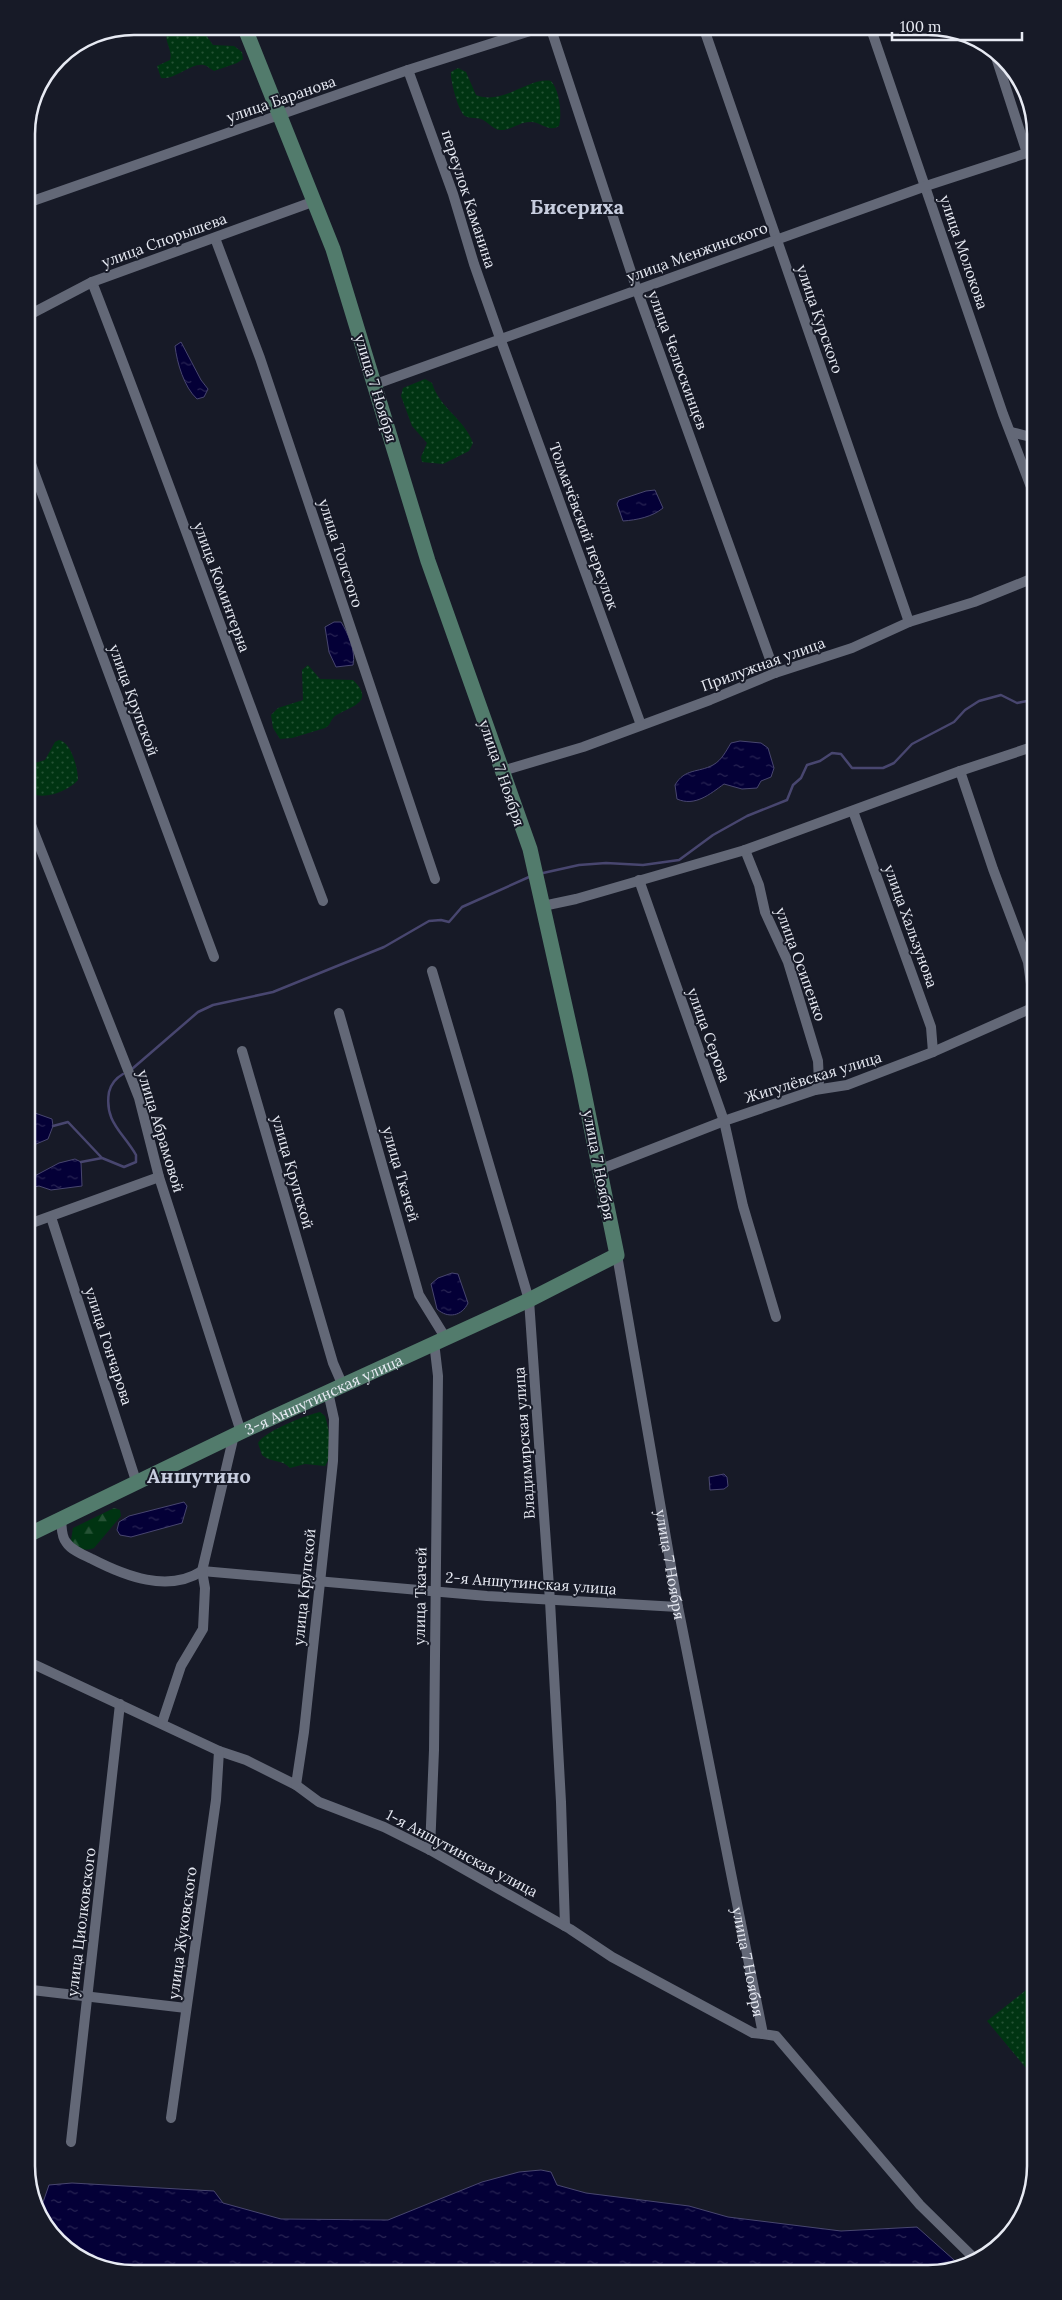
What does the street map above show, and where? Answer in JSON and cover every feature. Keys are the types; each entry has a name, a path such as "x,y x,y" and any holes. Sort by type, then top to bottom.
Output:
{"street":[{"name":"улица 7 Ноября","path":"247,35 333,249 376,384 428,561 530,849 601,1169 678,1607 764,2034 776,2036 920,2205 971,2255"},
{"name":"улица Баранова","path":"35,200 279,117 408,70 518,35"},
{"name":"улица Челюскинцев","path":"553,35 637,290 775,673"},
{"name":"улица Курского","path":"706,35 909,622"},
{"name":"улица Молокова","path":"873,35 1027,475"},
{"path":"999,65 1027,147"},
{"name":"переулок Каманина","path":"408,70 453,194 474,264 500,338"},
{"name":"улица Менжинского","path":"376,384 926,186 1027,154"},
{"name":"улица Спорышева","path":"35,312 92,282 315,201"},
{"name":"улица Толстого","path":"214,238 260,358 435,879"},
{"name":"улица Коминтерна","path":"92,282 154,440 235,668 323,901"},
{"name":"Толмачёвский переулок","path":"500,338 641,725"},
{"path":"1011,432 1027,436"},
{"name":"улица Крупской","path":"35,476 214,957"},
{"name":"Прилужная улица","path":"502,771 583,747 775,673 852,648 909,622 974,602 1027,581"},
{"path":"542,906 745,850 960,771 1027,749"},
{"path":"960,771 993,869 1027,959"},
{"name":"улица Хальзунова","path":"853,811 931,1027 933,1052"},
{"name":"улица Абрамовой","path":"35,835 139,1098 159,1178 238,1433"},
{"name":"улица Осипенко","path":"745,850 759,885 765,912 788,962 818,1061 819,1082 815,1090"},
{"name":"улица Серова","path":"639,880 724,1121 743,1206 776,1318"},
{"name":"Владимирская улица","path":"432,971 529,1300 550,1600 561,1802 565,1926"},
{"name":"Жигулёвская улица","path":"601,1169 724,1121 815,1090 847,1085 933,1052 1027,1010"},
{"name":"улица Ткачей","path":"339,1014 419,1295 440,1339 433,1816 430,1850"},
{"name":"улица Крупской","path":"242,1051 332,1363 342,1386"},
{"path":"35,1222 159,1178"},
{"name":"улица Гончарова","path":"51,1217 137,1484"},
{"name":"3-я Аншутинская улица","path":"35,1530 61,1520 238,1433 440,1339 529,1300 617,1255"},
{"name":"улица Крупской","path":"296,1785 304,1732 334,1445 332,1405 328,1392"},
{"path":"162,1723 181,1666 203,1629 204,1588 202,1571 238,1433"},
{"path":"61,1520 63,1538 67,1544 115,1571 139,1578 177,1581 190,1579 202,1571"},
{"name":"2-я Аншутинская улица","path":"202,1571 550,1600 678,1607"},
{"name":"1-я Аншутинская улица","path":"35,1665 219,1751 246,1760 296,1785 319,1802 384,1827 430,1850 565,1926 612,1957 753,2033 764,2034"},
{"name":"улица Циолковского","path":"71,2142 120,1704"},
{"name":"улица Жуковского","path":"170,2118 216,1800 219,1751"},
{"path":"35,1990 186,2008"}],"green space":[{"path":"206,35 213,45 234,46 242,52 243,59 214,71 205,65 199,65 172,76 161,78 157,66 170,60 171,56 166,36"},
{"path":"458,68 466,72 476,95 486,97 496,97 534,83 551,81 560,103 559,126 548,128 538,123 530,122 500,130 481,119 465,116 457,102 452,81 451,72"},
{"path":"425,379 432,383 441,400 464,427 473,443 469,451 443,464 422,462 421,457 427,443 412,426 401,396 403,388"},
{"path":"308,665 320,679 353,680 360,688 361,699 353,707 335,716 325,728 292,738 280,739 273,728 271,715 278,708 303,700 302,670"},
{"path":"59,740 67,745 77,769 78,780 70,787 59,792 41,796 36,795 35,763 45,760 55,742"},
{"path":"320,1412 325,1416 330,1441 328,1461 325,1466 305,1464 290,1468 284,1463 262,1455 258,1443 262,1438 286,1424"},
{"path":"114,1508 120,1510 121,1516 94,1548 84,1549 73,1543 71,1540 73,1528"},
{"path":"1027,1989 1027,2069 987,2021"}],"water":[{"path":"181,342 201,380 208,389 204,397 197,399 192,394 182,374 175,346"},
{"path":"655,490 663,508 644,518 623,521 617,504 619,500"},
{"path":"334,622 341,622 349,637 354,660 353,665 336,667 329,652 325,627"},
{"path":"740,741 761,743 768,748 774,768 771,777 761,781 757,788 742,789 724,784 708,795 696,800 684,801 677,799 675,785 683,776 713,765 721,758 731,743"},
{"path":"35,1113 52,1119 53,1126 48,1139 35,1144"},
{"path":"75,1159 81,1162 82,1186 51,1190 39,1186 35,1187 35,1176 59,1163"},
{"path":"452,1273 458,1274 468,1303 462,1311 450,1315 437,1309 431,1284 438,1278"},
{"path":"724,1474 727,1477 728,1486 724,1489 710,1490 709,1477"},
{"path":"184,1502 187,1506 182,1523 131,1537 120,1535 117,1530 119,1522 129,1516"},
{"path":"541,2170 551,2172 557,2185 586,2193 689,2206 728,2217 841,2231 917,2227 955,2261 928,2265 128,2265 109,2262 74,2245 55,2226 43,2203 49,2185 72,2183 214,2191 223,2203 281,2219 388,2220 482,2182 519,2172"}],"waterway":[{"path":"543,873 579,865 606,863 643,865 679,860 713,835 747,816 787,800 793,785 801,778 807,765 820,761 832,753 841,754 852,768 883,768 894,763 912,744 954,722 965,710 979,701 1001,695 1017,703 1027,701"},
{"path":"132,1069 198,1012 213,1005 273,992 384,947 429,921 441,920 449,922 462,907 529,877"},
{"path":"81,1162 102,1158 124,1167 136,1162 136,1155 116,1126 109,1111 110,1089 118,1077 123,1074"},
{"path":"53,1126 68,1122 102,1158"}],"district":[{"name":"Бисериха","path":"577,206"},
{"name":"Аншутино","path":"199,1475"}]}
